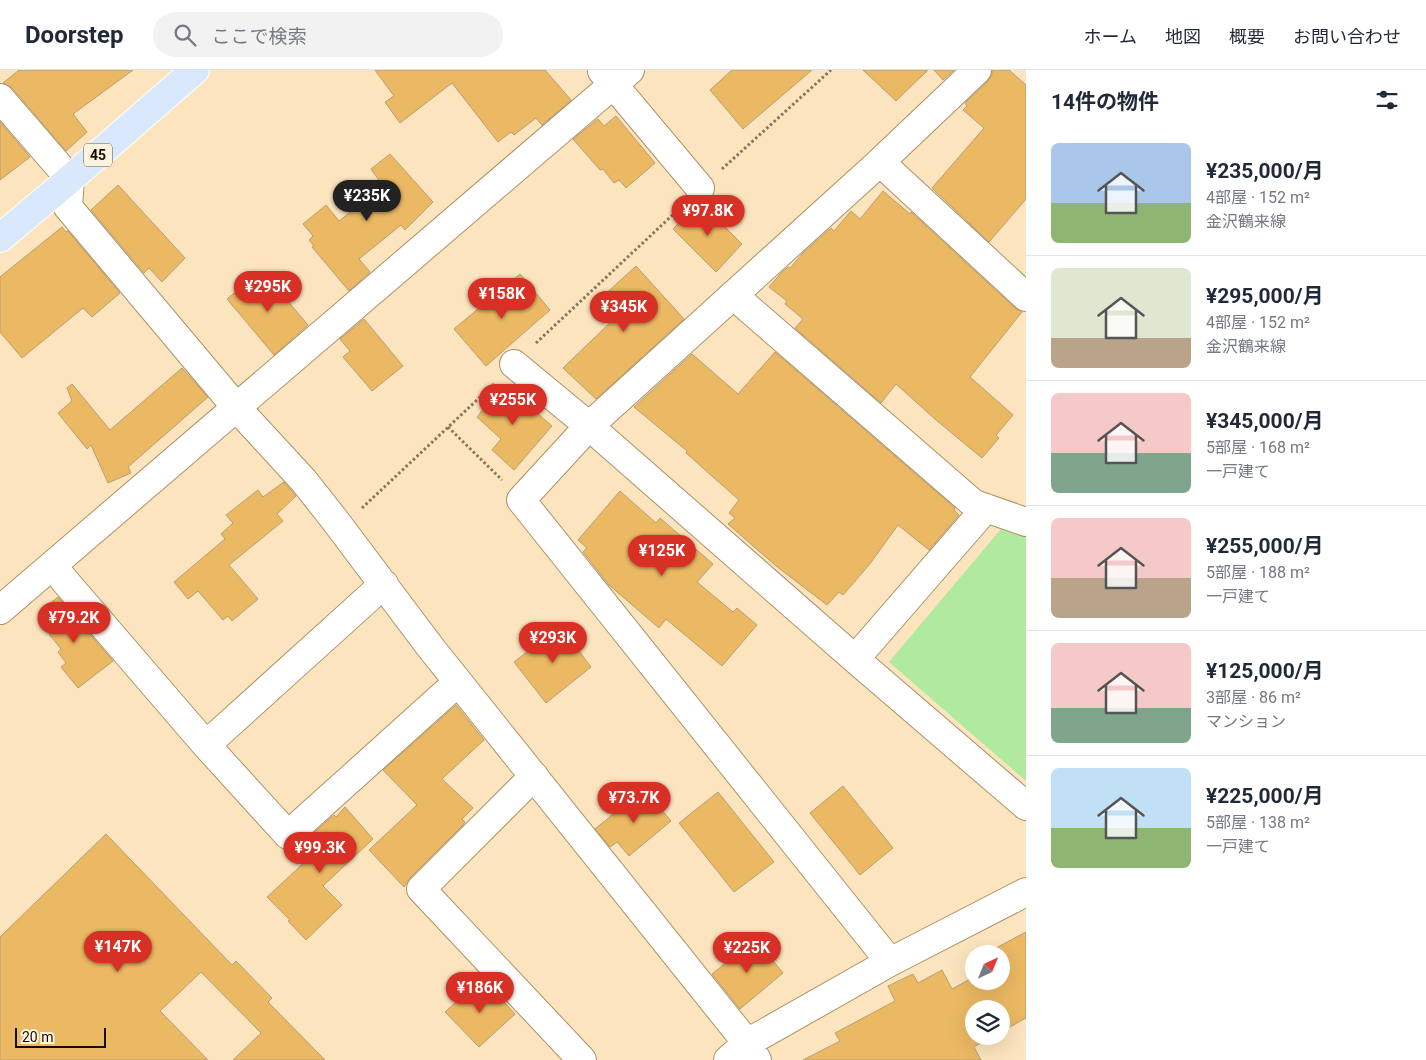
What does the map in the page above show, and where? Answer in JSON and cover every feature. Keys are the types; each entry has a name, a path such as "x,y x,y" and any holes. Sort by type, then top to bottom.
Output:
{"main road":[{"name":"45","path":"0,238 195,70"}],"street":[{"path":"890,962 521,500 589,426 880,162 977,70"},
{"path":"0,610 155,478 615,75 700,188"},
{"path":"0,98 70,179 68,207 236,407 304,481 458,682 534,776 744,1054 890,962 1026,892"},
{"path":"880,162 1026,297"},
{"path":"733,295 974,504 1026,522"},
{"path":"514,364 589,426 855,660 1026,806"},
{"path":"855,660 986,508"},
{"path":"52,566 206,745 288,835 458,682"},
{"path":"206,745 384,584"},
{"path":"534,776 421,889 582,1060"}],"path":[{"path":"700,188 831,70"},
{"path":"448,427 521,500"}],"green space":[{"path":"1001,529 1026,536 1026,781 889,662"}],"building":[{"path":"19,70 133,70 73,114 87,132 66,151 12,88 3,83"},
{"path":"375,70 545,70 571,100 542,125 536,118 514,135 511,132 498,142 452,83 400,123 385,102 394,96"},
{"path":"732,70 812,70 743,129 710,90"},
{"path":"863,70 928,70 896,101"},
{"path":"934,70 954,70 943,80"},
{"path":"992,70 1009,70 1026,85 1026,199 989,242 932,188 984,128 963,110 967,106 965,103 988,81 992,75"},
{"path":"616,116 655,163 626,188 619,180 614,183 573,139 598,119 604,126"},
{"path":"0,122 30,157 0,180"},
{"path":"390,154 433,202 405,230 401,225 359,259 370,272 349,291 312,247 314,246 309,240 313,236 303,224 326,205 339,221 383,186 371,169"},
{"path":"118,185 185,258 162,282 149,268 144,273 91,210"},
{"path":"883,191 910,214 911,212 1015,308 1022,312 970,377 1013,415 996,435 999,438 982,458 896,384 881,403 795,328 803,319 785,304 787,301 769,287 781,273 788,267 790,268 803,253 831,228 834,231 851,211 860,219"},
{"path":"698,203 701,203 742,244 716,272 673,229"},
{"path":"62,227 66,232 68,231 120,293 92,317 83,308 22,358 0,332 0,277"},
{"path":"636,266 684,319 596,399 563,368 616,317 600,299"},
{"path":"263,272 308,325 274,355 227,299 244,285 246,287"},
{"path":"520,274 550,310 486,366 454,329"},
{"path":"364,319 403,366 372,391 343,357 350,351 340,339"},
{"path":"775,352 955,508 954,510 959,515 929,550 898,525 869,565 843,595 839,592 827,605 776,566 728,524 735,518 729,513 739,500 686,453 687,451 634,407 692,354 738,394"},
{"path":"182,368 208,397 128,467 131,473 108,483 91,445 87,449 58,413 72,401 67,388 72,384 110,430"},
{"path":"503,384 552,426 514,470 492,450 501,439 477,417"},
{"path":"284,482 296,496 277,514 283,521 229,565 258,599 232,621 228,616 223,620 198,591 188,599 174,582 225,539 221,534 233,523 226,515 258,490 263,497"},
{"path":"620,491 656,523 660,518 713,564 697,582 733,612 737,608 757,625 722,666 666,619 659,628 609,585 583,552 587,548 578,540"},
{"path":"58,597 113,661 78,688 61,667 66,663 58,652 61,649 49,634 52,631 38,613"},
{"path":"560,626 591,667 546,703 514,662"},
{"path":"456,705 484,740 442,779 473,808 462,819 465,822 463,825 410,878 404,887 369,850 417,805 383,770"},
{"path":"843,786 893,848 860,875 810,813"},
{"path":"644,789 671,821 629,856 617,842 610,847 595,829"},
{"path":"718,792 774,862 734,892 679,823"},
{"path":"345,807 373,839 323,886 342,905 306,940 288,921 290,920 267,897 320,848 308,838 334,815 336,817"},
{"path":"106,834 232,965 236,961 272,998 268,1002 325,1060 233,1060 261,1033 201,972 160,1011 208,1060 0,1060 0,937"},
{"path":"1026,932 1026,1018 1010,1027 1010,1000 965,1000 965,1045 977,1045 974,1047 981,1060 803,1060 840,1041 835,1033 895,1001 888,986 913,974 918,983 942,970 952,989 965,982 965,990 1010,990 1010,945 1002,945"},
{"path":"755,939 783,973 740,1009 712,974"},
{"path":"486,982 515,1014 479,1047 445,1012 468,991 472,995"}]}
